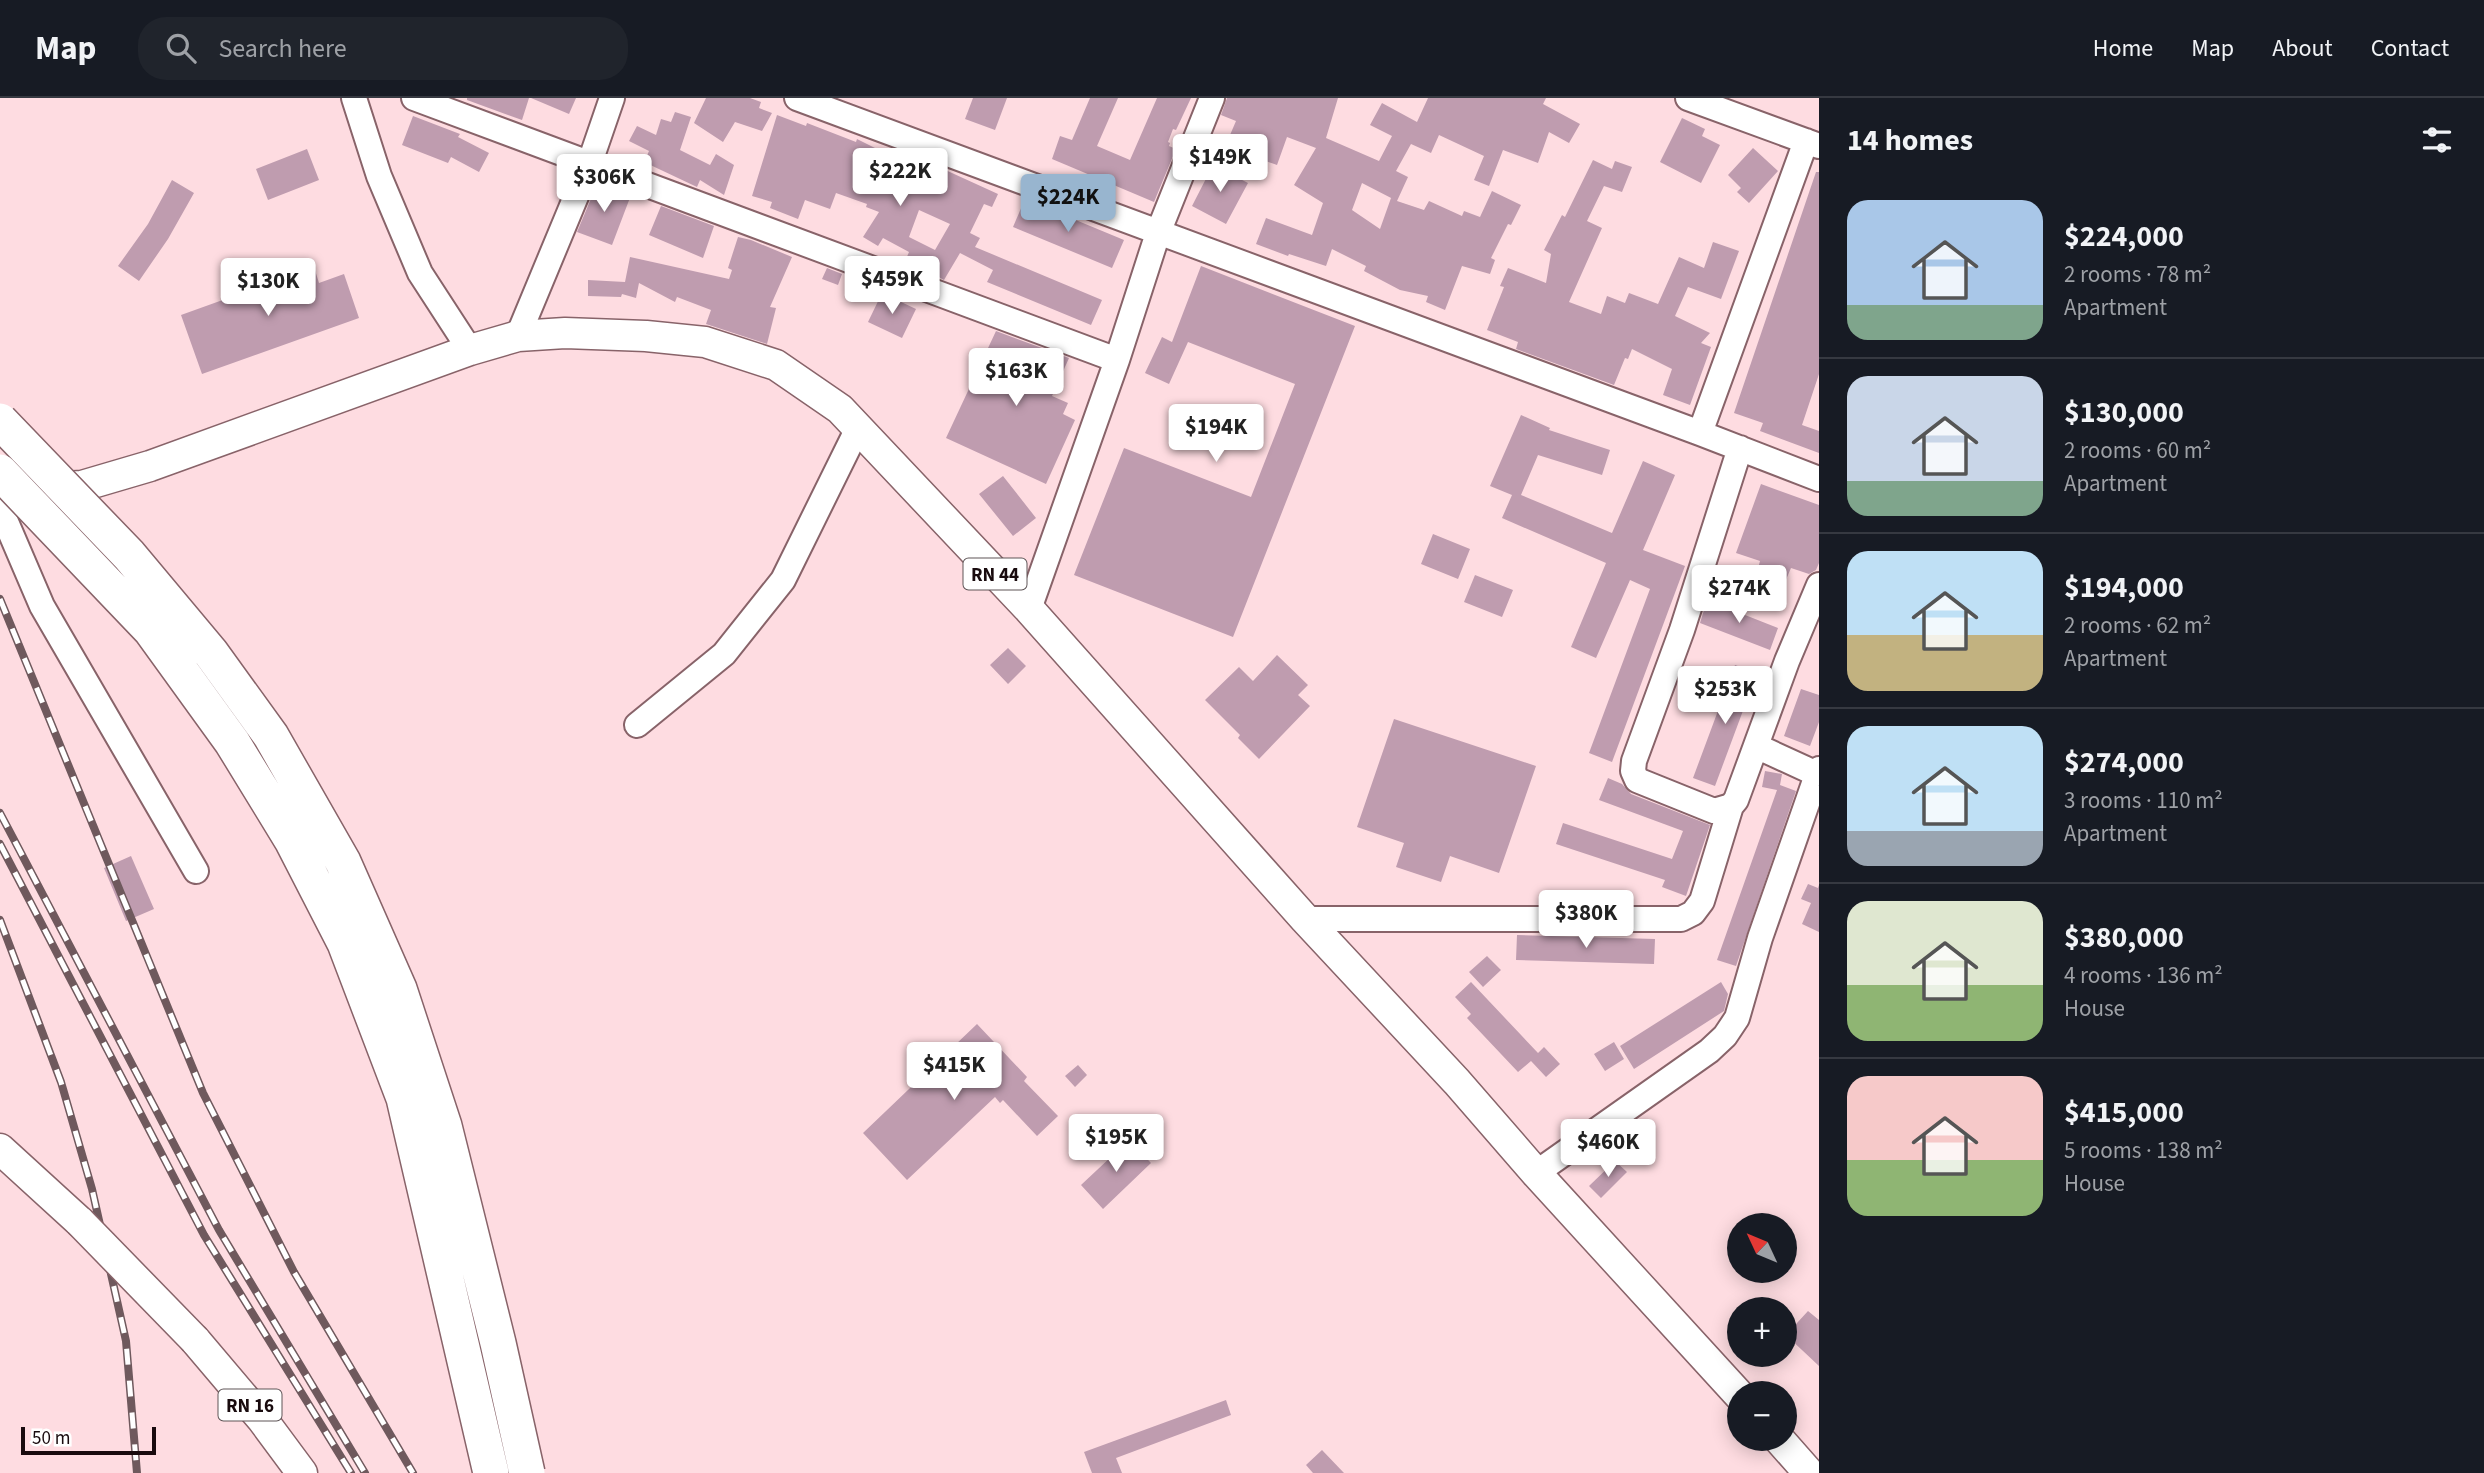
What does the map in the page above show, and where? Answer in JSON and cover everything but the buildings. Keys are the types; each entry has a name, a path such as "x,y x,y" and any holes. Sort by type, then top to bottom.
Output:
{"highway":[{"path":"0,421 129,555 211,653 271,736 343,862 399,989 444,1126 527,1473"},
{"path":"0,472 151,630 233,742 292,840 345,943 404,1098 491,1473"}],"main road":[{"name":"RN 44","path":"0,491 82,486 127,473 518,336 565,333 646,336 705,342 776,365 840,409 1029,609 1305,919 1457,1082 1536,1173 1727,1382"},
{"name":"RN 16","path":"0,1149 80,1222 195,1340 262,1419 302,1473"},
{"path":"1790,1451 1809,1473"}],"street":[{"path":"354,98 379,176 420,273 470,351"},
{"path":"414,98 1117,360"},
{"path":"518,336 589,164 612,98"},
{"path":"797,98 1819,479"},
{"path":"1029,609 1117,360 1158,233 1212,98"},
{"path":"1688,98 1812,143 1700,433"},
{"path":"636,725 724,654 783,580 858,428"},
{"path":"1731,806 1714,811 1637,780 1633,771 1634,761 1682,630 1740,449"},
{"path":"0,508 42,606 196,871"},
{"path":"1305,919 1681,919 1693,913 1702,901 1731,806 1736,800 1787,662 1819,585"},
{"path":"1536,1173 1709,1051 1726,1036 1740,1009 1760,938 1818,771 1756,746"}],"railway":[{"path":"0,599 203,1093 294,1272 413,1473"},
{"path":"0,813 219,1230 365,1473"},
{"path":"0,844 204,1235 351,1473"},
{"path":"0,920 61,1082 92,1189 126,1341 137,1473"}]}
